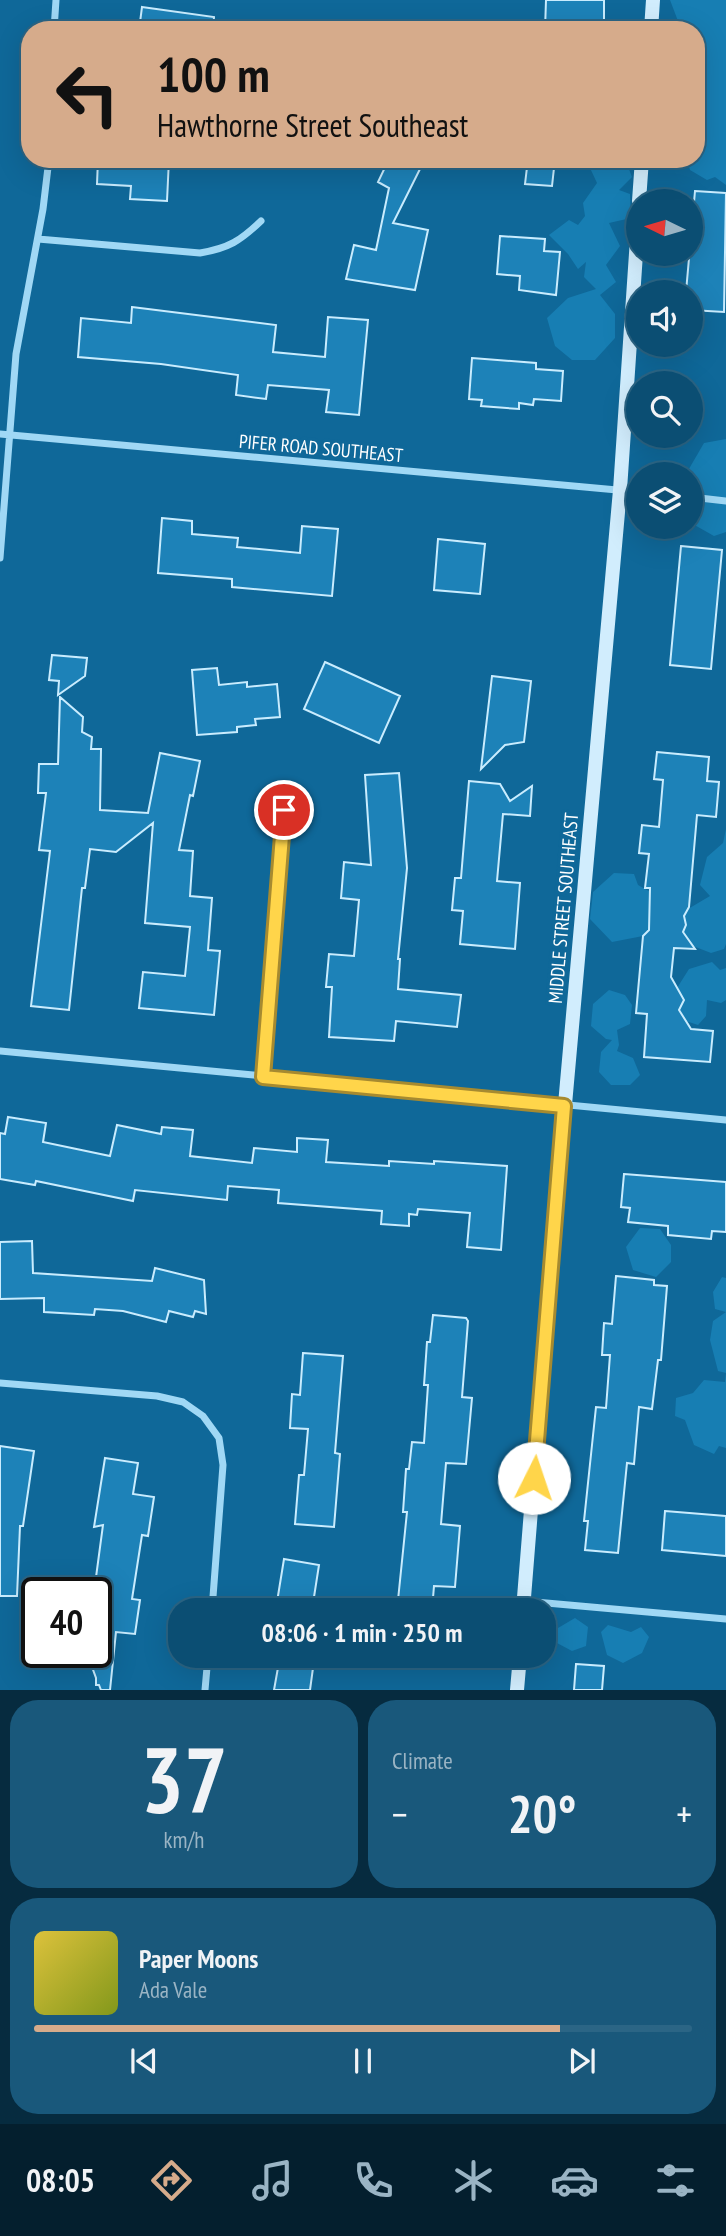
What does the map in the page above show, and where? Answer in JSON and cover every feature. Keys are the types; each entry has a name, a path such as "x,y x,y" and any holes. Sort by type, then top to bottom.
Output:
{"street":[{"path":"55,21 56,0"},
{"path":"652,21 653,0"},
{"path":"0,558 16,354 38,239 48,168"},
{"path":"640,189 641,168"},
{"path":"38,239 200,253 222,249 240,240 261,221"},
{"name":"MIDDLE STREET SOUTHEAST","path":"525,1598 564,1106 620,490 635,266"},
{"name":"PIFER ROAD SOUTHEAST","path":"0,434 626,491"},
{"path":"703,498 726,501"},
{"path":"263,1077 284,810"},
{"path":"0,1051 726,1120"},
{"path":"0,1383 157,1396 183,1402 203,1416 219,1438 223,1465 213,1598"},
{"path":"556,1608 726,1619"},
{"path":"205,1690 207,1668"},
{"path":"517,1690 519,1668"}],"shaded area":[{"path":"670,0 726,0 726,185 715,177 707,180 690,170 705,168 705,21 678,21"},
{"path":"590,168 628,168 632,177 619,190 626,193 626,219 609,223 620,246 606,265 616,282 600,295 615,314 615,338 595,360 572,360 555,346 547,318 568,298 596,289 584,277 586,262 578,269 568,254 549,235 569,220 578,225 585,216 583,203 597,183"},
{"path":"726,439 726,532 714,536 703,530 703,462 693,462 704,443"},
{"path":"726,829 726,944 724,949 711,953 693,946 683,932 686,925 684,916 688,909 710,896 700,885 707,857 723,843"},
{"path":"614,873 634,874 638,885 663,899 657,923 649,923 649,930 643,936 612,942 590,919 593,892"},
{"path":"712,962 720,970 726,968 726,1000 721,1003 707,1000 706,1016 698,1025 686,1021 679,1010 684,1000 677,988 689,969"},
{"path":"609,990 625,995 632,1005 630,1024 617,1030 617,1051 633,1058 640,1075 630,1085 611,1085 599,1072 601,1052 612,1040 606,1039 591,1026 593,1004"},
{"path":"640,1228 660,1229 671,1245 671,1262 656,1277 633,1270 626,1247"},
{"path":"722,1277 726,1278 726,1312 715,1309 713,1292"},
{"path":"726,1312 726,1373 718,1371 710,1340 713,1321"},
{"path":"726,1373 726,1448 719,1446 714,1454 694,1445 685,1420 675,1416 676,1398 693,1393 704,1380 725,1382"},
{"path":"575,1618 588,1627 586,1646 572,1651 556,1644 556,1627"},
{"path":"608,1625 631,1632 641,1627 649,1637 642,1653 623,1663 607,1655 601,1632"}],"building":[{"path":"546,0 604,0 604,21 545,21"},
{"path":"142,7 214,17 214,21 140,21"},
{"path":"98,168 169,168 167,201 130,199 131,186 97,184"},
{"path":"385,168 420,168 393,223 428,230 415,290 346,279 354,245 376,250 389,188 378,182"},
{"path":"527,168 554,168 552,186 525,184"},
{"path":"704,192 726,193 724,312 703,311 703,280 687,280 688,266 704,266"},
{"path":"500,236 545,239 544,251 560,252 556,295 519,290 520,276 497,274"},
{"path":"132,307 276,325 273,352 325,357 328,317 368,320 359,415 326,412 329,390 268,385 266,399 236,395 238,375 161,364 78,357 81,318 131,323"},
{"path":"472,358 536,363 536,369 563,371 561,401 534,399 533,405 519,403 519,409 481,406 482,400 469,399"},
{"path":"162,518 192,521 192,534 238,538 237,547 300,553 302,526 338,529 332,596 232,587 232,579 158,573"},
{"path":"438,539 485,544 480,594 434,590"},
{"path":"681,546 722,550 711,669 670,665"},
{"path":"52,655 87,658 85,676 58,695 59,681 49,680"},
{"path":"325,662 400,696 379,743 304,709"},
{"path":"217,668 219,685 247,682 247,687 277,684 280,717 255,719 256,725 237,727 237,732 197,735 192,670"},
{"path":"492,676 531,681 524,742 505,745 481,769"},
{"path":"60,697 83,717 82,732 92,737 91,749 101,749 100,810 148,813 160,753 200,761 179,850 193,851 190,896 212,898 208,950 220,951 214,1015 139,1008 143,972 185,976 190,927 145,923 153,823 116,852 90,849 85,888 82,888 69,1010 31,1006 50,851 39,850 46,793 38,793 39,764 58,764"},
{"path":"657,752 709,757 707,781 719,782 716,817 697,815 689,907 684,916 686,925 683,932 695,949 674,948 671,977 684,1000 679,1010 691,1029 713,1031 710,1062 644,1057 647,1014 636,1013 643,936 649,930 650,888 645,888 649,854 639,853 642,825 659,827 663,780 654,779"},
{"path":"399,773 407,868 398,959 398,989 461,995 457,1027 396,1021 394,1041 329,1037 332,987 326,987 329,954 354,956 359,900 341,898 344,862 371,865 365,775"},
{"path":"469,781 500,784 510,801 532,786 530,816 503,814 497,881 520,883 515,949 460,944 463,911 452,910 455,878 461,878"},
{"path":"8,1117 46,1123 43,1142 110,1156 117,1125 161,1134 162,1127 193,1130 190,1156 252,1163 254,1148 297,1152 297,1138 328,1140 326,1162 389,1166 389,1161 434,1164 434,1161 507,1166 501,1250 467,1247 470,1213 418,1209 417,1215 409,1214 409,1226 381,1224 382,1211 278,1203 279,1190 228,1186 227,1200 135,1190 133,1201 36,1181 35,1185 0,1179 0,1133 5,1134"},
{"path":"624,1174 726,1182 726,1232 712,1231 711,1239 668,1235 668,1226 628,1222 630,1208 621,1207"},
{"path":"32,1241 33,1273 152,1281 155,1268 204,1280 206,1314 195,1311 193,1317 169,1311 166,1322 123,1311 95,1309 94,1315 44,1312 44,1298 0,1299 0,1242"},
{"path":"616,1276 654,1280 654,1285 667,1286 661,1360 658,1360 652,1409 639,1407 634,1464 627,1463 618,1553 585,1550 588,1521 584,1521 596,1407 606,1408 610,1355 602,1355 604,1323 612,1324"},
{"path":"433,1315 466,1318 468,1321 462,1397 472,1398 466,1464 446,1463 441,1524 460,1526 455,1587 434,1586 433,1598 398,1598 407,1512 403,1512 406,1469 409,1469 412,1442 424,1443 428,1385 424,1385 427,1342 430,1342"},
{"path":"303,1353 343,1356 335,1453 340,1454 334,1527 295,1524 299,1475 304,1475 308,1429 290,1428 292,1394 300,1395"},
{"path":"0,1446 34,1451 23,1526 20,1526 17,1596 0,1596"},
{"path":"105,1458 138,1463 133,1494 154,1497 148,1536 142,1535 132,1599 140,1600 135,1634 116,1632 110,1690 101,1690 99,1685 96,1685 92,1668 112,1668 112,1577 96,1577 103,1525 94,1527"},
{"path":"665,1511 726,1516 726,1556 662,1550"},
{"path":"284,1559 319,1565 314,1597 278,1598"},
{"path":"576,1664 604,1666 602,1690 574,1690"},
{"path":"278,1668 313,1668 310,1690 274,1690"}],"route":[{"path":"284,810 263,1077 564,1106 534,1478"}]}
